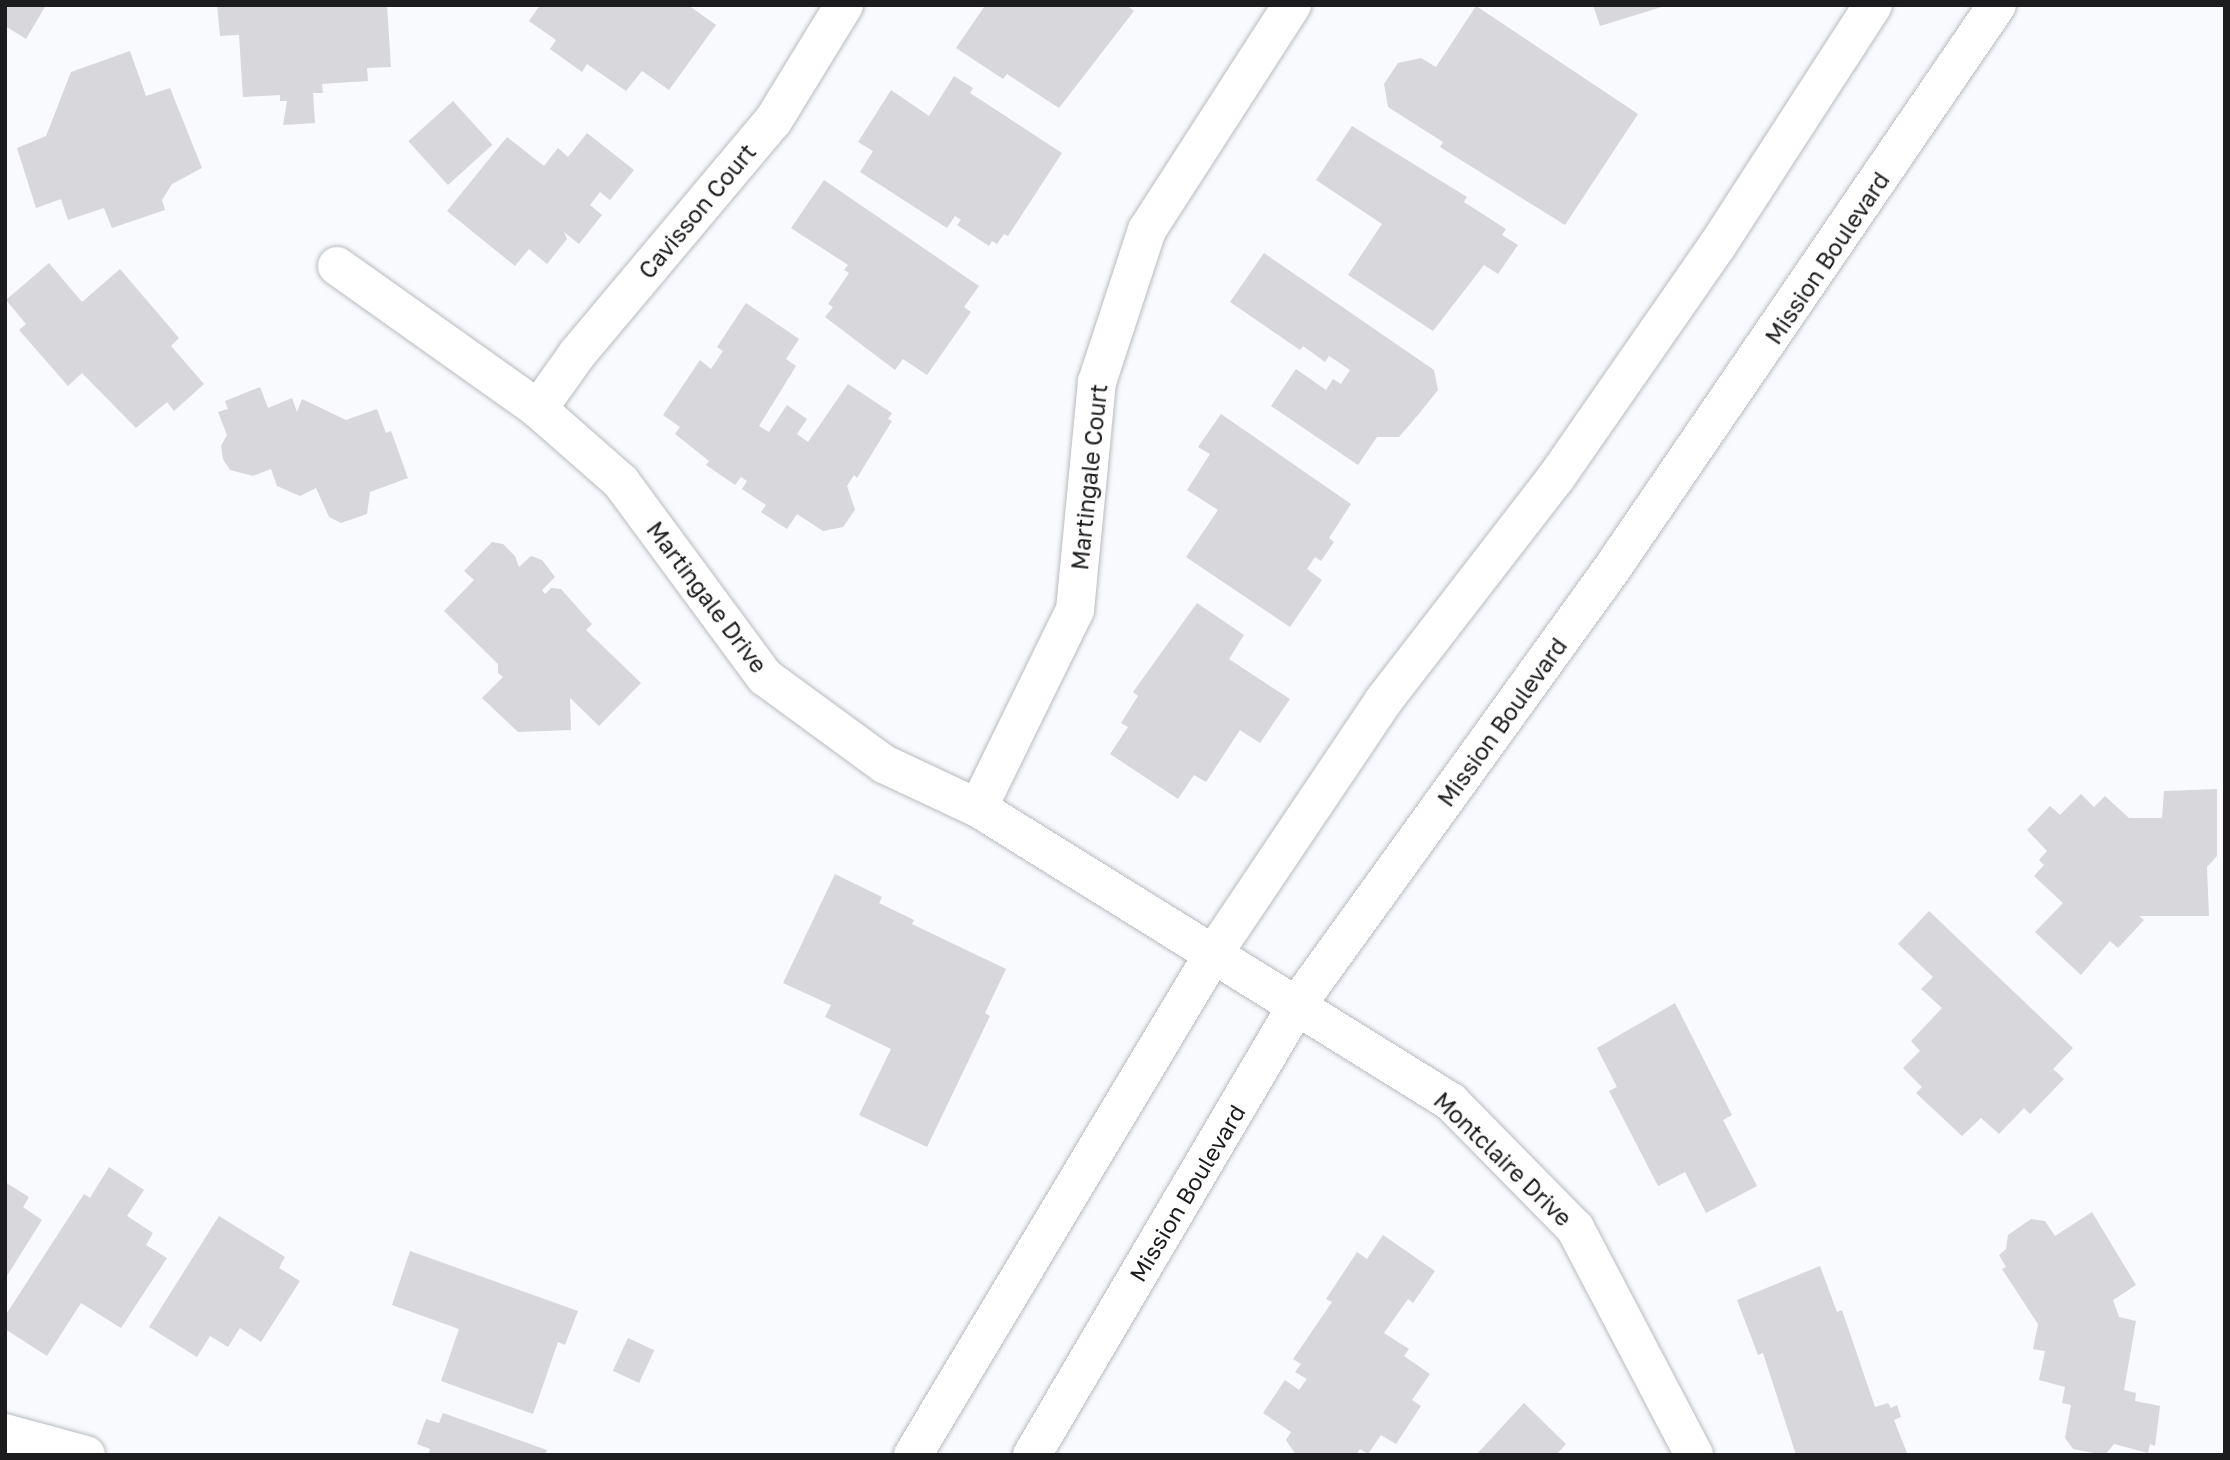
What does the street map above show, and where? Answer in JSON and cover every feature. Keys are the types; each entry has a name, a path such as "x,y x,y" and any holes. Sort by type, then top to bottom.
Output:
{"main road":[{"name":"Cavisson Court","path":"538,409 578,353 773,121 844,5"},
{"name":"Martingale Court","path":"978,808 1075,610 1097,382 1147,230 1292,5"},
{"path":"913,1455 1212,956 1384,700 1555,479 1710,257 1873,5"},
{"name":"Mission Boulevard","path":"1032,1455 1297,1005 1644,524 1997,5"},
{"name":"Martingale Drive","path":"337,266 538,409 621,482 765,677 884,764 978,808 1212,956"},
{"name":"Montclaire Drive","path":"1212,956 1297,1005 1451,1102 1575,1228 1694,1455"},
{"path":"5,1433 86,1455"}],"building":[{"path":"5,5 46,5 26,39 5,26"},
{"path":"217,5 387,5 391,67 367,68 368,81 322,84 323,93 313,93 315,123 283,125 287,101 280,101 280,95 243,97 239,35 220,36"},
{"path":"540,5 688,5 716,25 669,90 642,71 626,91 587,64 582,72 550,49 556,40 529,21"},
{"path":"980,5 1126,5 1134,11 1059,108 1007,74 1003,79 956,48 984,7"},
{"path":"1593,5 1665,5 1665,6 1600,26"},
{"path":"1476,6 1638,114 1565,225 1440,147 1443,142 1388,107 1384,84 1398,63 1421,58 1436,67"},
{"path":"130,51 146,96 170,88 202,168 172,184 162,200 165,210 112,228 104,208 68,220 61,199 36,208 17,148 46,136 71,72"},
{"path":"954,76 973,88 970,93 1062,153 1008,236 1004,234 997,244 992,241 989,246 957,225 961,220 955,216 947,228 860,172 873,151 858,142 891,90 929,116"},
{"path":"453,101 492,145 448,185 408,141"},
{"path":"1352,126 1467,197 1464,202 1506,229 1502,235 1518,245 1498,274 1484,265 1433,331 1348,275 1382,224 1316,180"},
{"path":"587,133 634,170 610,200 600,192 590,205 602,215 579,244 564,232 567,239 547,264 529,249 515,266 447,211 507,137 544,166 558,148 568,157"},
{"path":"824,180 979,286 964,307 971,312 927,375 903,359 895,370 825,317 833,307 828,304 849,273 844,270 848,265 791,228"},
{"path":"1264,253 1434,370 1438,390 1418,415 1399,437 1377,437 1358,465 1271,406 1296,369 1326,390 1333,379 1341,384 1350,370 1329,356 1325,362 1303,346 1300,350 1230,302"},
{"path":"49,263 82,302 120,269 179,338 171,346 204,384 174,411 167,402 136,428 82,373 68,386 19,330 26,324 6,300"},
{"path":"746,303 799,339 786,359 796,366 759,426 769,432 787,405 807,419 797,434 808,442 848,384 892,413 888,419 892,421 857,478 854,475 847,486 855,510 843,527 823,531 797,514 787,529 761,512 766,505 742,489 747,481 741,477 735,485 706,465 709,461 675,434 680,427 663,415 700,360 711,369 723,351 717,347"},
{"path":"260,387 268,408 292,398 297,412 302,399 346,420 377,409 386,433 391,431 408,478 370,492 367,514 341,523 329,517 316,488 300,496 277,486 271,469 253,476 230,470 223,459 221,446 227,435 218,412 228,409 225,401"},
{"path":"1221,414 1351,504 1329,538 1334,542 1321,561 1315,557 1307,569 1322,580 1290,627 1186,557 1218,510 1187,490 1210,454 1198,447"},
{"path":"492,542 503,544 515,556 519,567 531,556 542,560 555,577 542,590 545,594 551,588 561,589 592,624 586,630 641,683 599,726 570,698 571,730 518,732 482,698 503,677 498,673 498,664 444,611 474,580 464,571"},
{"path":"1197,603 1244,635 1229,659 1290,699 1260,743 1240,730 1206,782 1194,775 1178,799 1110,754 1128,727 1121,723 1138,696 1133,692"},
{"path":"2217,789 2217,856 2207,867 2209,916 2139,916 2144,920 2118,948 2110,941 2081,975 2035,932 2063,903 2034,876 2044,865 2039,860 2047,851 2027,830 2050,806 2060,815 2081,794 2094,807 2105,796 2129,818 2162,818 2164,791"},
{"path":"835,874 882,897 879,903 914,920 912,924 1006,969 985,1013 990,1016 927,1147 859,1115 891,1049 825,1017 831,1005 783,983"},
{"path":"1929,911 2073,1048 2053,1069 2064,1079 2030,1114 2024,1108 1999,1134 1981,1118 1962,1136 1916,1093 1922,1087 1903,1068 1920,1051 1911,1041 1942,1008 1921,989 1933,977 1898,944"},
{"path":"1675,1003 1732,1115 1723,1120 1757,1186 1706,1213 1685,1172 1658,1186 1609,1091 1617,1087 1597,1048"},
{"path":"109,1167 144,1190 127,1216 153,1233 146,1245 167,1258 121,1328 81,1303 47,1356 5,1329 5,1316 84,1194 90,1198"},
{"path":"5,1182 29,1197 23,1207 42,1220 5,1279"},
{"path":"2092,1212 2136,1285 2113,1300 2119,1317 2136,1321 2124,1390 2136,1393 2135,1401 2160,1406 2155,1446 2150,1444 2148,1453 2114,1444 2105,1455 2073,1449 2065,1438 2071,1405 2062,1403 2065,1387 2039,1380 2045,1351 2033,1349 2038,1324 2002,1269 2006,1267 1999,1255 2006,1249 2008,1235 2031,1219 2045,1221 2055,1236"},
{"path":"219,1216 285,1257 279,1268 300,1281 261,1342 240,1328 228,1347 210,1336 197,1357 149,1327"},
{"path":"1383,1235 1435,1271 1413,1303 1408,1299 1384,1333 1409,1349 1404,1356 1430,1374 1412,1400 1421,1406 1396,1444 1381,1435 1368,1454 1360,1449 1356,1455 1296,1455 1286,1440 1291,1432 1263,1413 1285,1380 1299,1390 1307,1379 1295,1372 1301,1364 1293,1359 1332,1302 1326,1299 1357,1252 1367,1259"},
{"path":"410,1251 578,1311 565,1345 558,1342 533,1414 441,1381 459,1329 392,1305"},
{"path":"1820,1266 1837,1312 1842,1310 1875,1407 1888,1403 1891,1408 1897,1405 1901,1417 1894,1420 1907,1453 1796,1455 1763,1353 1758,1355 1737,1300"},
{"path":"628,1338 654,1350 639,1383 613,1371"},
{"path":"1524,1403 1566,1444 1556,1455 1476,1455"},
{"path":"443,1413 547,1450 545,1455 428,1455 430,1449 417,1444 426,1419 439,1423"}]}
